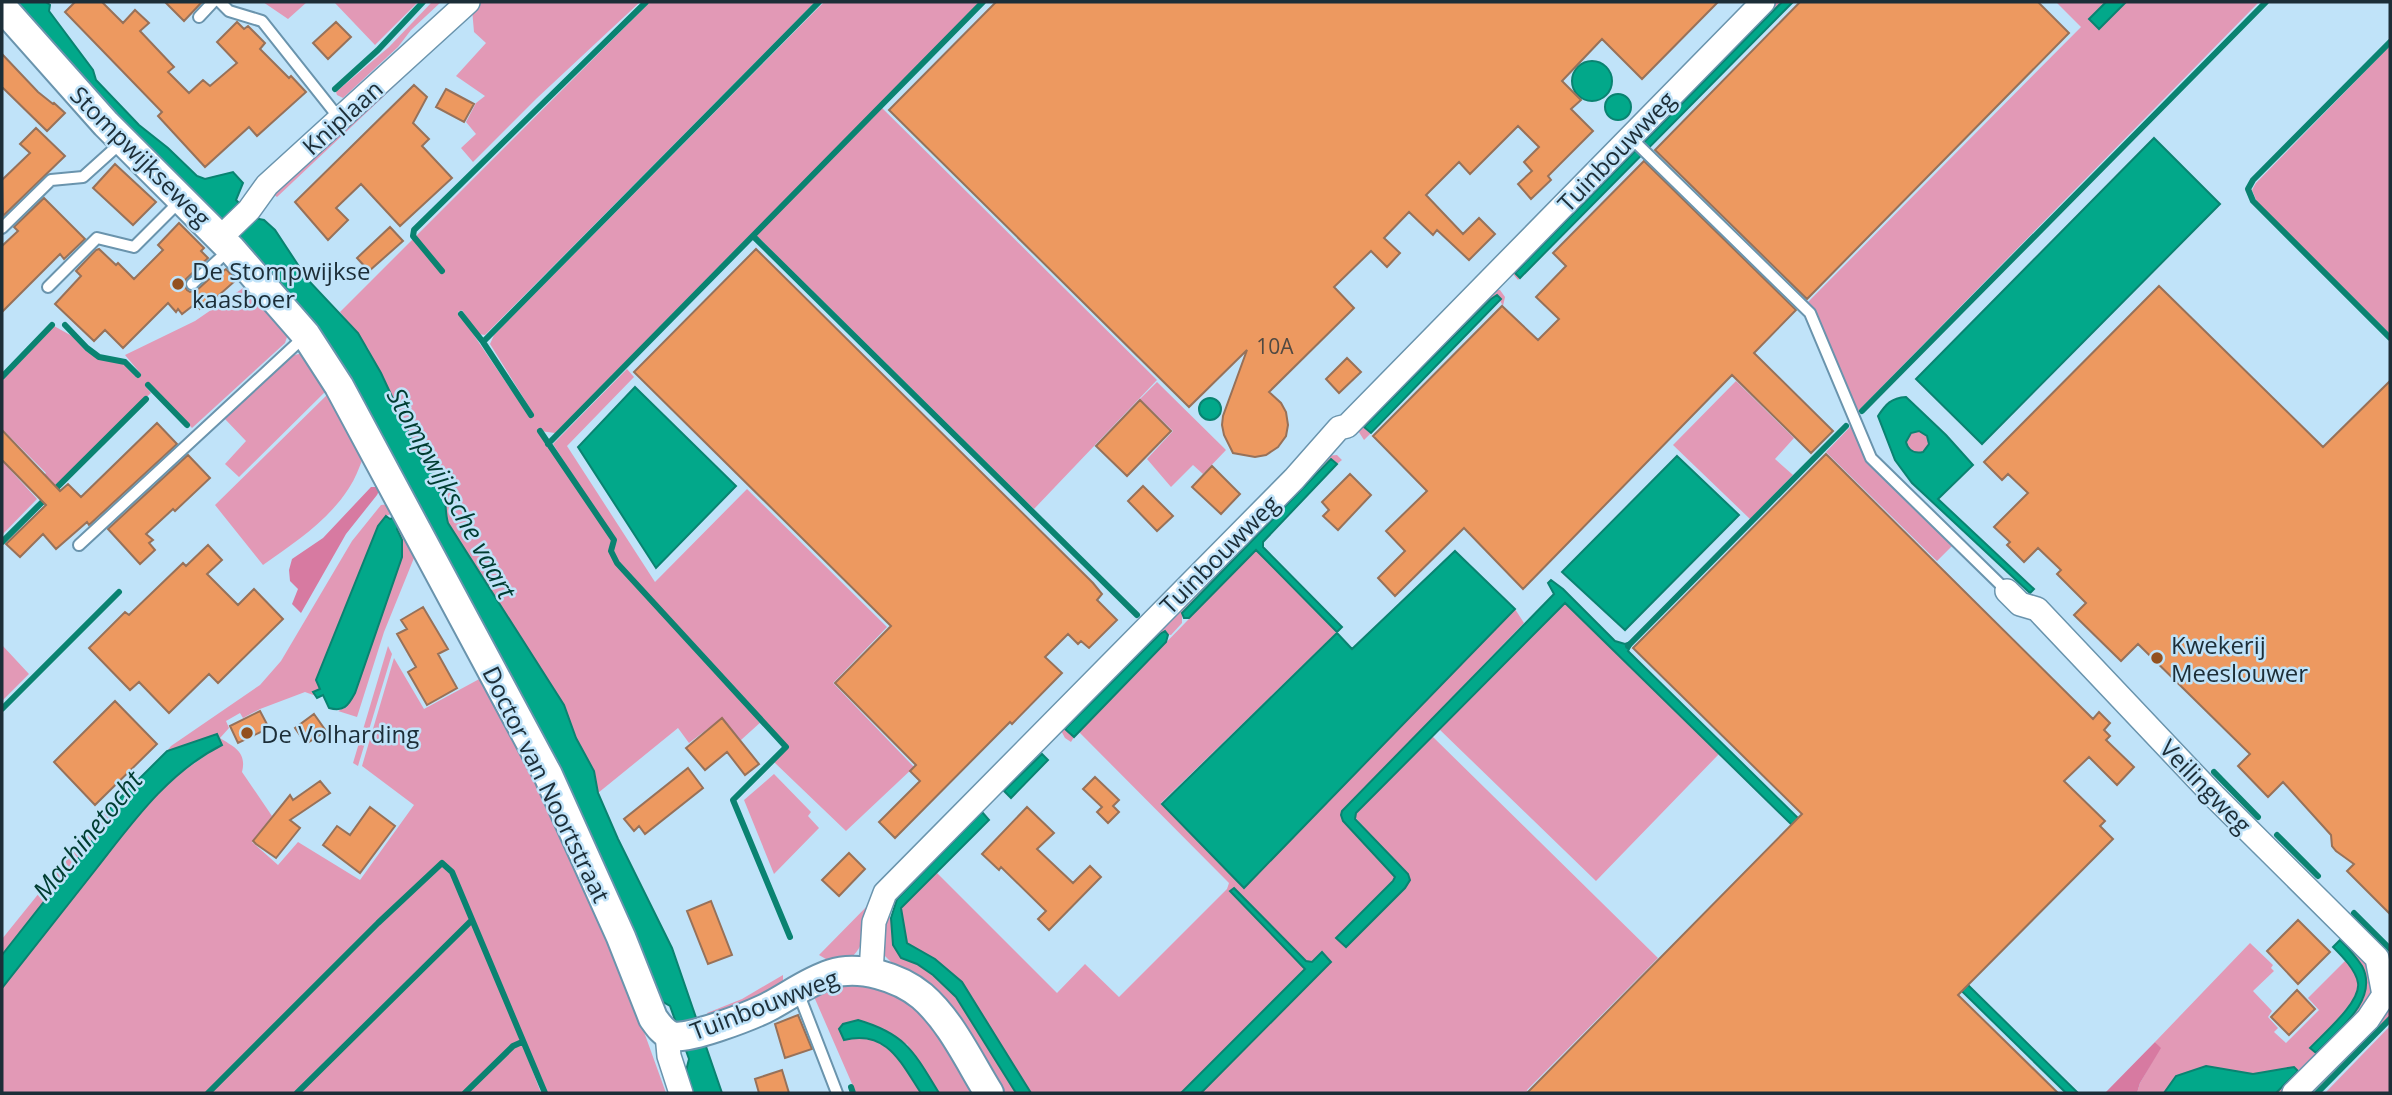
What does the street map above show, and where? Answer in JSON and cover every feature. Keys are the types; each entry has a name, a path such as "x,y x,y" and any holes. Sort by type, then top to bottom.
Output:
{"street":[{"name":"Kniplaan","path":"228,237 267,185 468,2"},
{"name":"Tuinbouwweg","path":"672,1035 708,1030 765,1009 797,989 832,974 852,971 871,973 874,922 885,893 1294,478 1339,428 1347,426 1634,141 1763,2"},
{"name":"Stompwijkseweg","path":"3,11 123,141 182,199 228,237 306,335 339,386 390,484"},
{"name":"Doctor van Noortstraat","path":"390,484 548,775 621,937 653,1018 672,1035 669,1056 681,1093"},
{"name":"Veilingweg","path":"2007,591 2020,604 2037,609 2213,795 2376,958 2384,995 2368,1019 2294,1093"},
{"path":"871,973 893,979 920,995 942,1018 989,1093"}],"lane":[{"path":"199,17 213,2"},
{"path":"220,2 229,11 262,22 340,118"},
{"path":"2,228 51,180 83,177 123,141"},
{"path":"1634,141 1810,313 1871,457 2007,591"},
{"path":"48,287 97,238 134,247 182,199"},
{"path":"192,284 228,237"},
{"path":"79,545 306,335"},
{"path":"797,989 836,1093"}],"shaded area":[{"path":"9,2 46,2 50,5 49,11 93,70 96,80 139,125 197,176 205,179 233,172 243,183 236,200 254,218 264,220 275,230 308,280 358,333 381,373 422,461 441,471 448,523 564,705 576,738 594,771 598,793 618,839 672,948 722,1093 691,1093 685,1075 689,1059 670,1006 656,998 566,792 227,219 218,219 151,155"},
{"path":"263,2 307,2 288,19"},
{"path":"334,2 418,2 375,45"},
{"path":"432,2 441,2 343,98 337,95 336,92 389,47"},
{"path":"480,2 640,2 473,162 461,148 476,134 466,122 476,103 485,96 456,76 486,43 474,32 472,9"},
{"path":"650,2 815,2 485,335 478,334 462,310 458,312 529,416 533,413 490,344 494,335 824,2 980,2 879,105 1157,380 1034,509 753,232 555,433 540,431 605,526 553,444 627,369 634,377 567,446 655,582 747,489 887,627 833,683 914,767 846,831 774,762 786,747 762,721 741,740 722,718 689,743 678,728 598,793 594,771 576,738 564,705 448,523 444,510 445,490 437,467 422,461 368,348 340,312"},
{"path":"1772,2 1782,2 1516,273 1520,278 1518,280 1513,274 1512,264"},
{"path":"1782,2 1793,2 1520,278 1515,273"},
{"path":"2056,2 2106,2 2089,19 2099,29 2126,2 2259,2 1858,411 1815,309 1808,302 2081,27"},
{"path":"2106,2 2126,2 2099,29 2089,19"},
{"path":"452,32 277,197 272,193"},
{"path":"2390,46 2390,334 2257,202 2252,190"},
{"path":"1592,61 1606,67 1612,81 1606,95 1592,101 1578,95 1572,81 1578,67"},
{"path":"1618,94 1627,98 1631,107 1627,116 1618,120 1609,116 1605,107 1609,98"},
{"path":"2154,138 2220,204 1982,444 1916,379"},
{"path":"249,284 288,334 285,343 192,428 149,383 145,386 151,393 42,498 32,487 46,473 2,429 2,381 54,326 72,336 97,358 124,364 137,378 141,374 125,355 195,321"},
{"path":"1494,289 1500,290 1505,297 1503,306 1497,295 1490,299 1365,427 1371,433 1364,440 1355,426"},
{"path":"1497,295 1501,299 1371,433 1364,427 1491,299"},
{"path":"304,353 327,390 239,477 225,464 246,441 224,418 294,355"},
{"path":"1736,381 1794,438 1775,459 1793,475 1750,519 1673,445"},
{"path":"1157,382 1226,450 1203,474 1193,465 1171,487 1147,459 1173,431 1140,399"},
{"path":"635,387 736,486 656,568 578,447"},
{"path":"329,393 363,458 351,485 331,511 310,531 263,565 215,505"},
{"path":"1906,397 1973,465 1938,499 2034,589 2030,593 1912,483 1895,460 1878,416 1889,402","holes":["1919,431 1927,436 1929,444 1923,452 1914,452 1907,445 1911,433"]},
{"path":"1210,398 1218,401 1221,409 1218,417 1210,420 1202,417 1199,409 1202,401"},
{"path":"1851,426 1865,460 1952,546 1937,561 1826,452"},
{"path":"1918,431 1926,434 1929,442 1926,450 1918,453 1910,450 1907,442 1910,434"},
{"path":"1337,455 1342,460 1337,464 1330,459 1182,612 1182,623 1171,635 1160,634 1066,729 1074,737 1071,742 1065,738 1059,727 1325,456"},
{"path":"1677,456 1739,515 1625,630 1562,572"},
{"path":"1331,459 1337,464 1263,542 1263,547 1342,627 1337,632 1256,550 1189,618 1184,618 1182,613"},
{"path":"2,461 37,499 2,535"},
{"path":"371,487 381,487 346,534 301,613 292,604 298,589 290,581 292,559 323,538"},
{"path":"392,504 396,512 386,516 378,526 316,680 320,689 316,696 305,692 243,718 240,713 226,721 229,728 220,738 241,755 242,772 272,816 252,842 278,865 298,842 360,880 414,805 362,766 394,658 424,709 483,677 593,890 666,1093 544,1093 526,1054 541,1093 2,1093 2,988 133,822 169,781 222,744 217,734 167,751 171,746 260,685 281,661 352,541 381,505"},
{"path":"386,516 393,518 398,527 402,540 402,557 355,693 345,707 329,708 323,695 317,698 313,692 320,689 316,680 378,526"},
{"path":"405,529 415,547 414,558 384,632 357,717 338,711 347,707 402,540 398,532"},
{"path":"1256,550 1337,632 1161,803 1244,887 1515,609 1524,623 1342,811 1395,877 1346,946 1410,880 1354,816 1432,736 1658,958 1527,1090 1528,1093 1201,1093 1331,962 1306,961 1234,888 1231,892 1305,969 1181,1093 1031,1093 962,982 935,959 907,943 901,908 937,873 1057,993 1085,964 1119,997 1227,889 1229,883 1079,732"},
{"path":"1455,551 1515,609 1244,888 1162,804 1337,633 1352,649"},
{"path":"1551,580 1615,641 1625,644 1633,641 1628,651 2078,1093 2066,1093 1565,603 1356,813 1355,819 1408,874 1410,880 1346,947 1336,938 1395,877 1343,821 1342,811 1554,594 1548,583"},
{"path":"1565,603 1719,754 1596,881 1439,729"},
{"path":"1165,631 1168,635 1166,642 1074,737 1065,729 1160,634"},
{"path":"2,645 29,674 2,701"},
{"path":"388,646 392,654 358,766 353,763"},
{"path":"217,734 222,745 185,769 152,800 2,988 2,955 109,819 109,809 167,751"},
{"path":"1042,754 1048,760 1011,798 1004,791"},
{"path":"774,774 811,812 808,816 819,828 774,874 744,800"},
{"path":"109,809 109,819 2,955 2,939"},
{"path":"982,812 989,820 901,908 907,943 935,959 962,982 1031,1093 1016,1093 956,997 933,975 917,964 901,958 893,945 891,918 897,899"},
{"path":"1234,888 1306,961 1312,962 1322,952 1331,962 1201,1093 1181,1093 1305,969 1230,891"},
{"path":"876,897 863,941 854,955 846,960 831,962 819,955"},
{"path":"883,914 891,918 893,945 901,958 917,964 933,975 956,997 1016,1093 1002,1093 883,954"},
{"path":"2346,935 2365,955 2374,983 2372,1000 2322,1059 2316,1054 2298,1071 2304,1077 2287,1093 2276,1093 2298,1072 2253,1074 2206,1066 2176,1076 2164,1093 2137,1093 2160,1048 2155,1042 2250,943 2273,965 2271,968 2274,971 2253,991 2272,1011 2268,1017 2278,1028 2274,1032 2286,1043 2319,1010 2308,998 2346,960 2352,970 2358,988 2355,997 2341,1016 2310,1047 2316,1053 2350,1018 2364,998 2353,954 2340,940"},
{"path":"2340,940 2362,966 2366,979 2365,991 2353,1014 2316,1053 2310,1048 2348,1008 2357,991 2355,973 2333,947"},
{"path":"783,975 783,984 766,996 709,1020 707,1013 742,999"},
{"path":"855,985 900,999 930,1022 978,1093 939,1093 907,1044 859,1036 890,1050 921,1093 856,1093 812,992"},
{"path":"2390,1005 2390,1016 2313,1093 2303,1093"},
{"path":"858,1020 874,1025 907,1046 939,1093 921,1093 899,1060 882,1044 871,1039 844,1040 839,1029 843,1024"},
{"path":"2390,1026 2390,1093 2325,1093"},
{"path":"2155,1042 2161,1048 2137,1093 2105,1093"},
{"path":"2206,1066 2253,1074 2294,1067 2298,1071 2276,1093 2164,1093 2176,1076"}],"building":[{"path":"75,2 102,2 123,23 135,10 149,23 140,31 174,67 168,72 189,93 203,80 210,86 237,63 217,42 237,22 244,29 248,26 265,43 260,49 306,92 257,136 249,127 205,167 158,116 162,112 65,12"},
{"path":"165,2 202,2 184,21"},
{"path":"996,2 1718,2 1642,79 1602,39 1562,81 1581,100 1571,109 1593,131 1548,176 1551,180 1531,199 1518,184 1532,171 1524,162 1539,147 1518,126 1470,174 1459,162 1426,195 1463,234 1479,218 1495,234 1469,260 1437,230 1433,235 1409,212 1384,238 1400,253 1387,267 1371,251 1334,287 1354,308 1269,392 1286,412 1286,436 1278,447 1266,455 1255,457 1233,453 1222,425 1247,350 1189,407 889,110"},
{"path":"1800,2 2038,2 2069,33 1807,299 1655,150"},
{"path":"336,22 351,37 328,59 313,43"},
{"path":"2,54 38,92 65,113 47,131 2,87"},
{"path":"414,85 427,97 413,123 429,139 422,146 452,178 400,226 361,184 336,208 348,220 328,240 295,202"},
{"path":"446,89 474,104 464,122 436,107"},
{"path":"36,128 65,156 3,216 2,180 30,153 20,144"},
{"path":"1644,161 1796,310 1754,353 1833,431 1811,453 1732,375 1523,589 1464,528 1395,596 1378,578 1405,551 1386,531 1427,491 1373,436 1502,306 1538,340 1559,319 1536,297 1566,266 1553,253"},
{"path":"115,164 156,202 133,225 93,188"},
{"path":"44,198 85,239 64,259 60,254 2,312 2,246 18,231 14,227"},
{"path":"179,223 204,248 201,251 208,258 186,279 184,285 187,290 197,290 220,269 222,272 226,269 236,280 209,304 200,309 195,304 182,314 178,309 176,312 168,303 123,348 105,330 94,341 55,304 81,276 76,271 96,250 99,249 116,265 118,263 134,279 163,250 158,245"},
{"path":"390,227 403,241 369,271 357,258"},
{"path":"756,249 1093,583 1102,594 1097,600 1117,620 1089,648 1081,641 1078,644 1068,634 1045,657 1062,673 895,838 879,822 920,781 910,771 916,765 835,683 891,626 634,372"},
{"path":"2159,286 2323,447 2390,381 2390,914 2347,871 2354,864 2336,851 2332,846 2331,835 2283,782 2268,797 2238,766 2250,754 2138,644 2121,661 2074,615 2086,603 2057,574 2061,570 2038,548 2024,562 2007,545 2010,542 1994,527 2028,493 2008,474 2002,480 1984,462"},
{"path":"1347,358 1361,372 1339,393 1326,379"},
{"path":"1140,400 1171,431 1127,476 1096,446"},
{"path":"157,423 177,444 89,525 87,522 56,549 43,534 20,557 6,544 46,505 2,460 2,430 60,491 68,484 81,497"},
{"path":"1826,454 2093,719 2099,712 2110,723 2104,730 2110,736 2106,740 2134,767 2117,785 2089,757 2064,781 2105,821 2100,826 2113,839 1958,995 2058,1093 1527,1093 1802,814 1633,648"},
{"path":"188,455 210,478 146,534 153,540 149,543 155,550 140,564 108,529"},
{"path":"1212,466 1240,494 1221,514 1192,487"},
{"path":"1350,474 1371,495 1338,530 1323,516 1329,510 1322,502"},
{"path":"1143,486 1173,516 1157,531 1128,501"},
{"path":"208,545 222,560 207,574 238,605 254,589 283,619 218,683 209,674 169,713 139,682 130,690 89,648 125,612 129,615 183,563 186,566"},
{"path":"423,607 448,649 438,654 457,688 427,705 408,672 416,667 397,634 407,629 401,620"},
{"path":"115,701 157,744 95,805 54,762"},
{"name":"De Volharding","path":"260,711 269,728 238,743 230,726"},
{"path":"314,714 326,731 306,744 295,728"},
{"path":"722,718 759,764 745,775 727,752 705,770 686,748"},
{"path":"688,768 703,788 645,834 639,826 634,831 624,819"},
{"path":"1095,777 1119,800 1113,806 1119,812 1108,823 1097,812 1102,807 1083,789"},
{"path":"320,781 330,793 290,820 300,828 276,858 253,841 290,795 293,800"},
{"path":"370,807 395,826 360,873 323,845 337,826 350,835"},
{"path":"1027,807 1054,833 1037,849 1073,883 1090,866 1101,877 1049,930 1038,919 1046,911 1001,867 999,870 982,854"},
{"path":"849,853 865,869 839,896 822,880"},
{"path":"711,901 732,955 708,964 687,911"},
{"path":"2298,920 2330,952 2298,984 2267,951"},
{"path":"2297,990 2315,1009 2289,1035 2271,1017"},
{"path":"798,1015 812,1049 785,1058 775,1024"},
{"path":"782,1070 789,1093 759,1093 755,1079"}],"waterway":[{"path":"335,89 378,50 423,2"},
{"path":"442,271 413,236 414,230 646,2"},
{"path":"483,342 819,2"},
{"path":"548,444 983,2"},
{"path":"1862,411 2266,2"},
{"path":"2390,42 2253,180 2248,189 2253,201 2390,338"},
{"path":"753,236 1137,615"},
{"path":"461,314 483,342 531,415"},
{"path":"2,377 52,325"},
{"path":"65,325 99,357 125,362 138,375"},
{"path":"148,385 187,425"},
{"path":"2,542 146,399"},
{"path":"1628,646 1846,426"},
{"path":"540,431 614,540 611,551 617,563 786,747 733,800 790,937"},
{"path":"2,709 119,592"},
{"path":"2214,772 2258,817"},
{"path":"2277,835 2318,876"},
{"path":"208,1093 442,863 452,872 545,1093"},
{"path":"2354,913 2390,949"},
{"path":"297,1093 472,920"},
{"path":"2317,1093 2390,1019"},
{"path":"465,1093 513,1046 522,1042"},
{"path":"851,1087 853,1093"}],"place":[{"name":"De Stompwijkse kaasboer","path":"178,284"},
{"name":"Kwekerij Meeslouwer","path":"2157,658"},
{"name":"De Volharding","path":"247,733"}],"water label":[{"name":"Stompwijksche vaart","path":"452,493"},
{"name":"Machinetocht","path":"87,835"}]}
